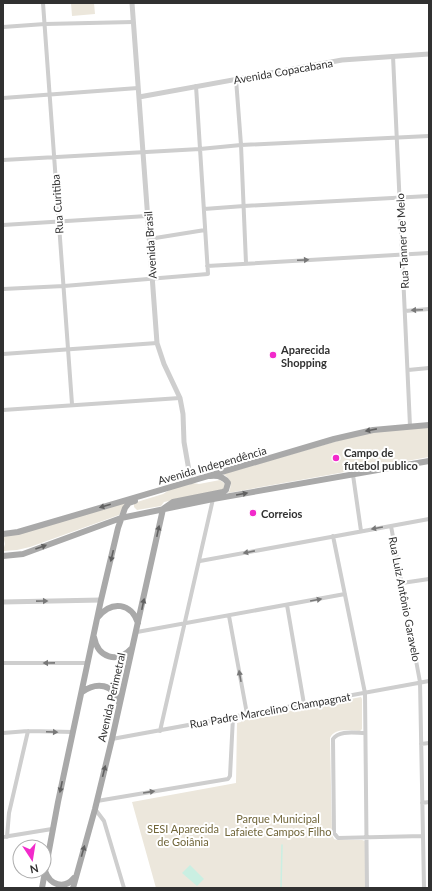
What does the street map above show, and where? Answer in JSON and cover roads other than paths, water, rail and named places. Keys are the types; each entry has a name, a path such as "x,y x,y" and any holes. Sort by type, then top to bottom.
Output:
{"main road":[{"name":"Avenida Independência","path":"3,534 18,532 363,432 382,428 429,425"},
{"path":"3,556 23,554 121,518 136,514 429,461"},
{"path":"163,509 173,502 221,493 226,490 228,484 225,479 210,476"},
{"path":"50,839 101,600 121,518 127,505 160,493 170,487"},
{"path":"135,501 131,506 136,514"},
{"name":"Avenida Perimetral","path":"73,888 95,809 112,739 163,509"},
{"path":"98,617 109,607 124,607 131,610 136,616 138,623"},
{"path":"94,635 98,649 107,656 118,657 128,652 132,648"},
{"path":"82,692 88,687 96,685 105,686 118,697 119,705"},
{"path":"49,879 59,885 69,883 76,875"}],"street":[{"name":"Rua Curitiba","path":"43,3 72,404"},
{"name":"Avenida Brasil","path":"132,3 157,343 164,364 180,398 183,414 184,442 191,482"},
{"path":"3,27 45,24 134,22"},
{"name":"Avenida Copacabana","path":"139,97 342,60 429,54"},
{"name":"Rua Tanner de Melo","path":"393,56 410,426"},
{"path":"236,79 241,145 246,263"},
{"path":"3,289 64,286 208,274 196,86"},
{"path":"3,98 138,88"},
{"path":"3,160 200,149 241,145 429,136"},
{"path":"204,209 429,196"},
{"path":"3,225 147,216"},
{"path":"149,239 205,230"},
{"path":"207,266 429,253"},
{"path":"405,311 429,309"},
{"path":"3,354 157,343"},
{"path":"408,370 429,368"},
{"path":"3,410 72,404 180,398"},
{"path":"353,475 361,531"},
{"path":"160,731 213,499"},
{"path":"200,561 429,519"},
{"name":"Rua Luiz Antônio Garavelo","path":"391,526 420,682 424,888"},
{"path":"333,536 364,693 367,888"},
{"path":"402,583 429,579"},
{"path":"136,632 345,594"},
{"path":"3,602 101,600"},
{"path":"287,605 304,704"},
{"path":"229,616 247,714"},
{"path":"3,664 88,663"},
{"name":"Rua Padre Marcelino Champagnat","path":"112,739 429,680"},
{"path":"97,801 228,779 230,776 233,717"},
{"path":"28,731 5,837 52,829"},
{"path":"3,732 73,732"},
{"path":"365,733 340,734 335,736 333,739 334,833 338,838 423,836"},
{"path":"421,744 429,743"},
{"path":"422,803 429,802"},
{"path":"95,809 102,817 106,827 124,888"},
{"path":"3,813 9,813"},
{"path":"92,818 102,817"},
{"path":"423,871 429,870"}],"waterway":[{"path":"281,888 282,845"}],"place":[{"name":"Aparecida Shopping","path":"273,355"},
{"name":"Campo de futebol publico","path":"336,458"},
{"name":"Correios","path":"253,513"}],"park label":[{"name":"Parque Municipal Lafaiete Campos Filho","path":"278,824"},
{"name":"SESI Aparecida de Goiânia","path":"183,834"}]}
